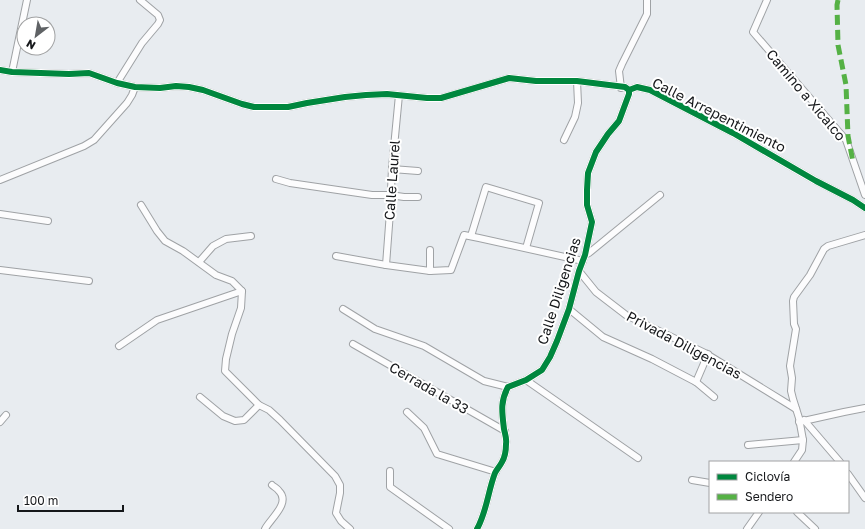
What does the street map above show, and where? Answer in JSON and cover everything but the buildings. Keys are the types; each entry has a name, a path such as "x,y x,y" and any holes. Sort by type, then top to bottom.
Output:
{"street":[{"path":"12,72 27,0"},
{"path":"117,83 142,43 160,20 158,15 140,0"},
{"path":"621,88 619,71 646,14 647,0"},
{"name":"Camino a Xicalco","path":"766,0 753,32 846,140 865,195"},
{"name":"Calle Arrepentimiento","path":"0,70 12,72 69,74 89,73 117,83 135,87 189,87 203,90 242,104 275,107 288,107 345,97 387,94 441,98 509,78 536,81 577,81 621,88 625,87 629,90 637,87 650,90 733,132 865,208"},
{"path":"564,140 574,117 578,103 577,81"},
{"path":"0,180 84,146 94,140 127,104 135,87"},
{"name":"Calle Diligencias","path":"508,387 526,380 542,370 557,341 569,309 584,258 592,222 587,205 586,190 588,173 596,152 619,121 629,94 629,90"},
{"name":"Calle Laurel","path":"386,265 390,195 399,94"},
{"path":"392,170 418,171"},
{"path":"276,179 290,183 372,196 390,195 418,197"},
{"path":"471,236 486,187 539,203 526,248"},
{"path":"336,256 430,272 451,270 464,235 584,258 660,196"},
{"path":"141,205 165,241 183,250 216,275 232,281 242,291 241,308 232,334 224,371 259,405 269,410 280,420 335,476 340,485 336,513 341,522 350,529"},
{"path":"0,214 48,221"},
{"path":"839,461 802,421 796,409 791,391 792,378 790,366 796,329 794,324 793,301 794,297 810,275 824,249 828,246 865,235"},
{"path":"199,262 213,246 226,239 251,236"},
{"path":"430,250 430,272"},
{"path":"0,270 89,282"},
{"name":"Privada Diligencias","path":"579,271 596,292 626,315 708,354 796,409"},
{"path":"118,346 157,320 242,291"},
{"path":"343,308 375,329 424,346 484,381 508,387 502,405 502,417 507,442 506,452 496,472 487,506 477,529"},
{"path":"569,309 603,337 652,359 696,382 714,397"},
{"name":"Cerrada la 33","path":"353,344 505,431"},
{"path":"696,382 708,354"},
{"path":"526,380 638,458"},
{"path":"200,397 223,416 235,421 244,420 259,405"},
{"path":"802,421 865,409"},
{"path":"407,412 424,428 437,454 496,472"},
{"path":"0,422 6,415"},
{"path":"795,461 802,450 802,421"},
{"path":"748,445 803,440"},
{"path":"390,471 390,487 449,529"},
{"path":"849,475 865,498"},
{"path":"692,480 709,483"},
{"path":"265,529 280,509 283,500 280,491 272,485"},
{"path":"748,529 758,513"},
{"path":"798,513 815,529"}],"marked path":[{"path":"838,0 838,45 846,85 848,136 853,162"}],"cycle path":[{"path":"0,70 12,72 69,74 89,73 117,83 135,87 189,87 203,90 254,107 288,107 345,97 366,95 387,94 441,98 509,78 536,81 577,81 625,87 629,90 637,87 650,90 733,133 865,208"},
{"path":"477,529 483,515 495,473 505,454 506,440 502,407 505,392 508,387 526,380 542,370 557,341 569,309 579,271 585,255 592,222 587,205 588,173 596,152 619,121 629,94 629,90"}]}
